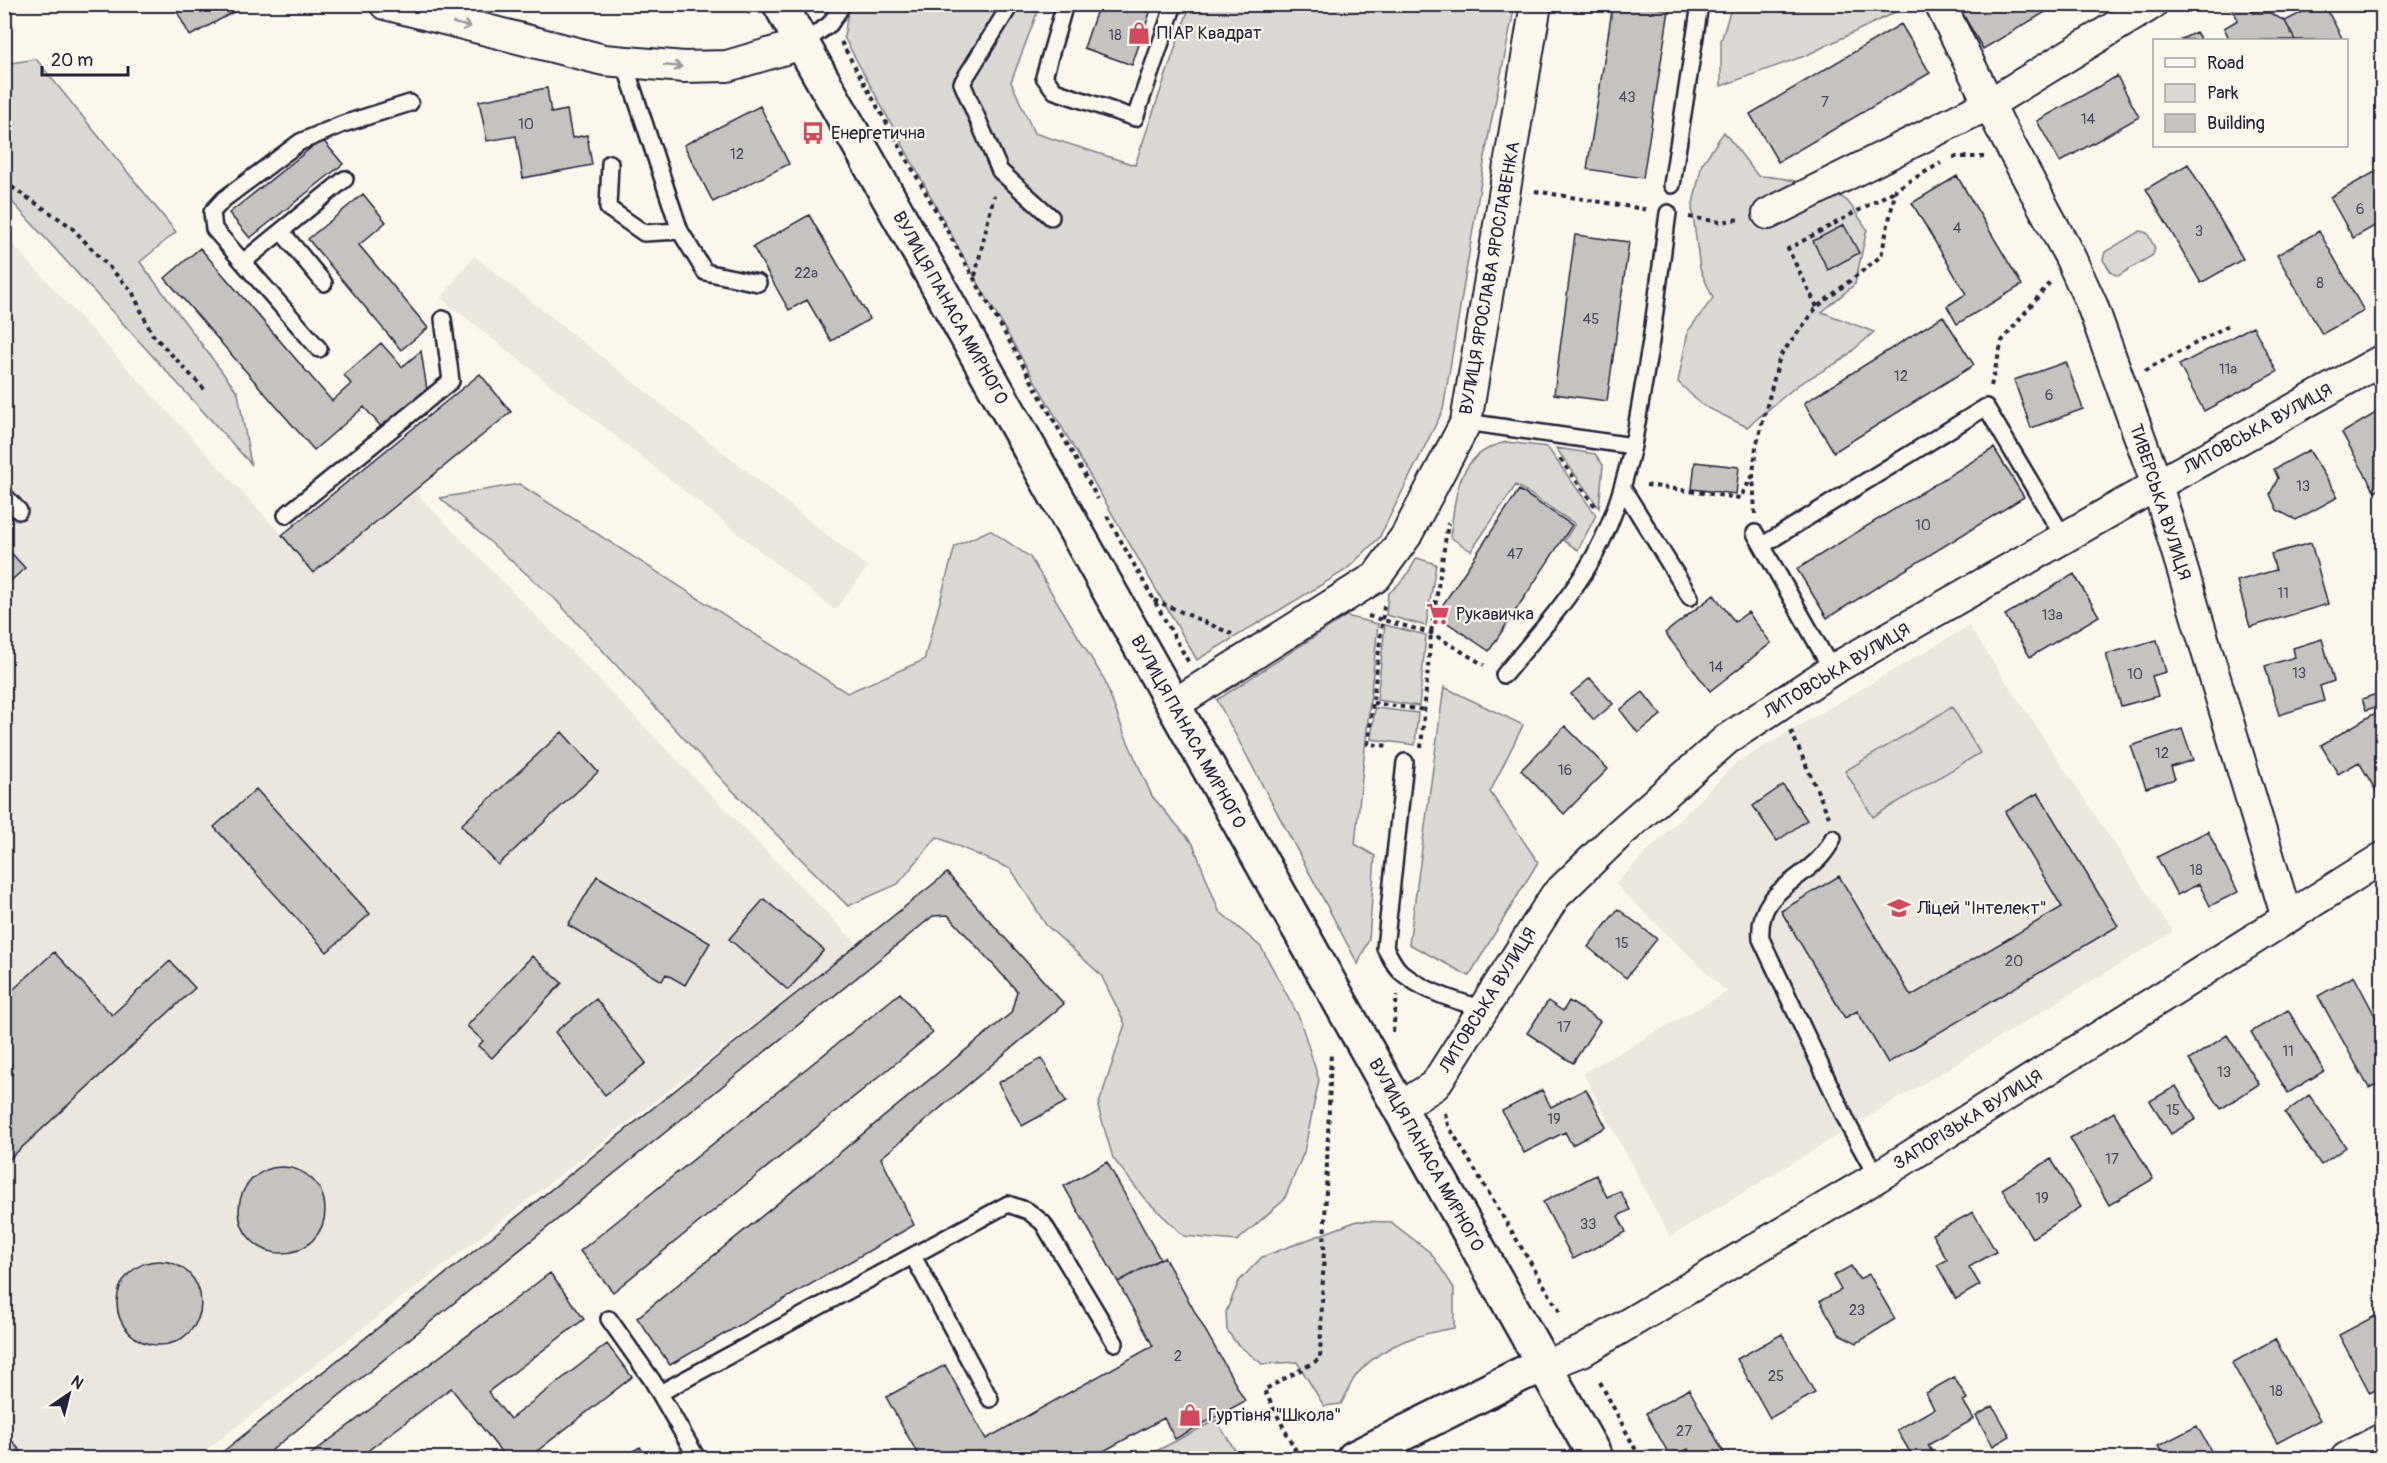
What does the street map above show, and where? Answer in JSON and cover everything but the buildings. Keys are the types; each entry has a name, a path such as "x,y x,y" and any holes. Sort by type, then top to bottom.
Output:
{"street":[{"path":"385,4 604,60 624,62 684,67 727,66 802,44"},
{"name":"ВУЛИЦЯ ПАНАСА МИРНОГО","path":"780,4 1596,1458"},
{"name":"ВУЛИЦЯ ЯРОСЛАВА ЯРОСЛАВЕНКА","path":"1173,705 1376,577 1406,536 1466,422 1536,4"},
{"name":"ТИВЕРСЬКА ВУЛИЦЯ","path":"1940,4 1989,104 2070,257 2092,305 2157,485 2287,918"},
{"path":"1771,219 1989,104 2152,4"},
{"name":"ЛИТОВСЬКА ВУЛИЦЯ","path":"1399,1108 1435,1085 1555,896 1619,834 1727,739 1832,670 2382,360"},
{"name":"ЗАПОРІЗЬКА ВУЛИЦЯ","path":"1544,1366 1582,1351 1877,1177 2382,858"},
{"path":"1354,1458 1522,1374 1544,1366"},
{"path":"2346,1458 2382,1439"}],"lane":[{"path":"802,44 831,24 843,4"},
{"path":"1011,4 962,83 1000,171 1051,217"},
{"path":"1065,4 1044,77 1055,91 1135,118 1172,10"},
{"path":"1672,184 1700,4"},
{"path":"624,62 680,231 705,272 758,283"},
{"path":"319,349 214,229 212,212 224,199 300,142 343,124 410,103"},
{"path":"610,164 608,208 644,233 680,231"},
{"path":"243,262 345,178"},
{"path":"1504,675 1586,570 1612,519 1633,446 1651,341 1668,213"},
{"path":"281,231 324,283"},
{"path":"286,515 451,381 443,319"},
{"path":"1832,670 1759,539 1986,407 2064,538"},
{"path":"1466,422 1633,446"},
{"path":"1622,487 1690,597"},
{"path":"4,495 19,511"},
{"path":"1405,753 1385,948 1399,970 1420,985 1463,1003 1482,1008"},
{"path":"1833,838 1829,847 1817,861 1774,895 1763,910 1761,939 1850,1128 1877,1177"},
{"path":"660,1393 1008,1204 1028,1211 1044,1223 1115,1343"},
{"path":"913,1256 990,1399"},
{"path":"609,1319 660,1393 697,1458"}],"path":[{"path":"831,24 1098,499"},
{"path":"1817,307 1788,249 1954,156 1985,157"},
{"path":"974,276 1000,171"},
{"path":"4,182 70,226 132,291 152,334 206,391"},
{"path":"1759,539 1754,474 1756,447 1780,356 1817,307 1881,256 1896,189"},
{"path":"1535,191 1720,222"},
{"path":"1986,407 2002,341 2070,257"},
{"path":"2141,373 2229,325"},
{"path":"1555,452 1601,514"},
{"path":"1650,486 1740,498 1754,474"},
{"path":"1107,516 1192,669"},
{"path":"1384,600 1368,744 1405,753 1421,750 1431,633 1449,516"},
{"path":"1154,600 1241,638"},
{"path":"1363,614 1431,633 1480,663"},
{"path":"1372,703 1425,710"},
{"path":"1780,705 1833,827 1833,838"},
{"path":"1296,1451 1264,1390 1320,1359 1332,1049"},
{"path":"1444,1108 1448,1125 1560,1312"},
{"path":"1600,1382 1640,1458"}],"shaded area":[{"path":"4,235 282,535 313,573 415,492 857,944 196,1458 5,1458"},
{"path":"474,256 868,567 835,610 441,298"},
{"name":"Ліцей \"Інтелект\"","path":"1969,626 2173,932 1670,1237 1583,1073 1727,992 1615,884 1737,762"}],"green space":[{"path":"1897,4 1900,10 1807,55 1721,86 1721,41 1732,5"},
{"path":"849,5 1040,5 1011,82 1034,133 1135,165 1190,5 1515,5 1489,133 1443,410 1379,538 1346,570 1197,660 974,276 844,37"},
{"path":"36,59 176,232 140,262 238,393 251,464 5,194 5,64"},
{"path":"1724,132 1758,176 1779,178 1831,192 1851,205 1867,229 1855,284 1822,312 1874,332 1842,360 1799,384 1747,427 1702,405 1678,382 1688,331 1713,298 1700,269 1692,208 1702,164"},
{"path":"2140,231 2147,233 2155,248 2153,255 2118,276 2112,273 2103,260 2105,252"},
{"path":"1506,442 1547,447 1596,515 1578,550 1564,541 1575,524 1516,485 1471,551 1450,537 1457,491 1468,466 1489,448"},
{"path":"1556,448 1595,454 1603,465 1599,508"},
{"path":"519,484 847,693 924,660 955,546 990,530 1030,557 1104,679 1124,733 1152,796 1193,844 1219,911 1261,947 1299,1017 1319,1080 1304,1152 1284,1200 1237,1241 1184,1236 1144,1198 1113,1158 1098,1107 1125,1024 1101,975 1046,925 1011,869 937,837 898,884 848,906 728,786 555,599 440,498"},
{"path":"1417,558 1436,564 1426,626 1386,615 1388,594 1405,578"},
{"path":"1346,616 1378,624 1355,844 1375,856 1369,939 1358,964 1217,700"},
{"path":"1385,625 1426,635 1419,706 1377,700"},
{"path":"1444,687 1523,725 1490,792 1538,862 1469,976 1409,944"},
{"path":"1952,707 1980,753 1873,817 1845,771"},
{"path":"1375,708 1418,713 1415,745 1371,739"},
{"path":"1357,1221 1391,1222 1431,1253 1454,1288 1454,1328 1415,1337 1379,1354 1356,1375 1341,1404 1324,1406 1297,1362 1262,1364 1236,1343 1227,1330 1226,1312 1239,1281 1262,1257"},
{"path":"1216,1420 1240,1458 1143,1458"}],"place":[{"name":"ПІАР Квадрат","path":"1139,33"},
{"name":"Енергетична","path":"813,133"},
{"name":"Рукавичка","path":"1438,614"},
{"name":"Ліцей \"Інтелект\"","path":"1899,908"},
{"name":"Гуртівня \"Школа\"","path":"1190,1415"}]}
